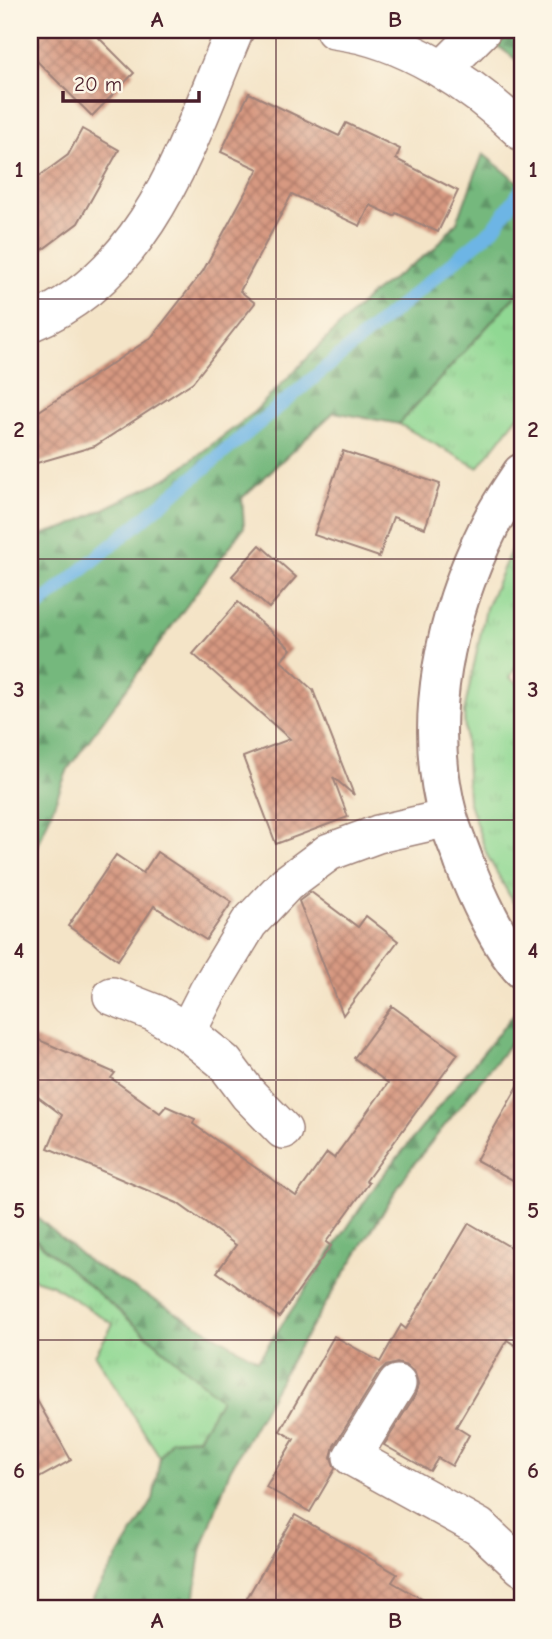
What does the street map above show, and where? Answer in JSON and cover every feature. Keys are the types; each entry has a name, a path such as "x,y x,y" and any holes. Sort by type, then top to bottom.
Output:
{"street":[{"path":"30,323 55,312 93,287 127,250 157,206 179,163 235,30"},
{"path":"334,30 384,42 443,69 522,132"},
{"path":"443,69 482,30"},
{"path":"522,472 489,525 462,587 443,655 436,741 448,818 473,886 513,959 522,969"},
{"path":"187,1032 249,923 286,884 329,852 378,834 448,818"},
{"path":"112,996 155,1013 187,1032 224,1062 248,1094 283,1130"},
{"path":"397,1384 352,1457 479,1527 522,1567"}],"green space":[{"path":"513,30 522,30 522,64 498,46"},
{"path":"483,154 522,185 522,288 399,424 334,412 242,498 244,527 68,769 30,866 30,538 67,527 169,477 251,415 370,295 434,249 457,222"},
{"path":"522,288 522,411 478,468 399,424"},
{"path":"522,525 522,655 510,678 522,686 522,918 487,855 468,800 464,712 486,608"},
{"path":"514,1014 522,1023 522,1029 409,1170 295,1353 230,1470 201,1551 193,1609 86,1609 153,1500 160,1457 171,1440 198,1438 221,1399 30,1235 30,1211 89,1262 258,1360 380,1179"},
{"path":"30,1235 222,1399 198,1438 171,1440 160,1457 95,1355 113,1324 52,1285 30,1278"}],"building":[{"path":"30,30 91,30 134,73 92,116 30,54"},
{"path":"249,93 339,136 346,123 400,149 396,159 458,191 438,232 396,213 394,216 370,205 360,226 292,194 240,291 255,303 193,382 95,446 30,465 30,417 151,338 203,271 258,169 221,152"},
{"path":"82,129 119,150 78,223 30,259 30,183 68,155"},
{"path":"343,451 440,484 425,528 393,517 379,557 314,535"},
{"path":"260,545 296,577 269,608 232,576"},
{"path":"238,602 291,649 281,661 313,690 354,795 333,777 348,817 276,844 243,757 290,739 193,654"},
{"path":"157,852 232,902 206,940 154,906 118,960 68,926 116,855 143,873"},
{"path":"311,892 358,927 366,916 398,941 343,1015 299,901"},
{"path":"392,1006 458,1054 366,1181 369,1183 326,1242 331,1246 279,1317 217,1272 236,1245 177,1203 48,1148 62,1115 30,1091 30,1036 115,1073 111,1078 160,1113 166,1106 195,1119 193,1124 296,1196 327,1153 334,1158 388,1083 354,1058"},
{"path":"522,1079 522,1185 476,1160"},
{"path":"469,1223 522,1254 522,1350 507,1340 456,1427 469,1435 452,1466 438,1458 430,1471 384,1445 415,1395 418,1385 415,1373 407,1366 397,1363 386,1366 379,1373 334,1446 331,1457 335,1469 310,1512 266,1487 294,1439 280,1431 334,1336 380,1362 401,1325 406,1329"},
{"path":"30,1388 71,1460 30,1483"},
{"path":"295,1515 397,1574 392,1582 439,1609 266,1609 247,1598"}],"waterway":[{"path":"30,613 493,229 522,189"}]}
